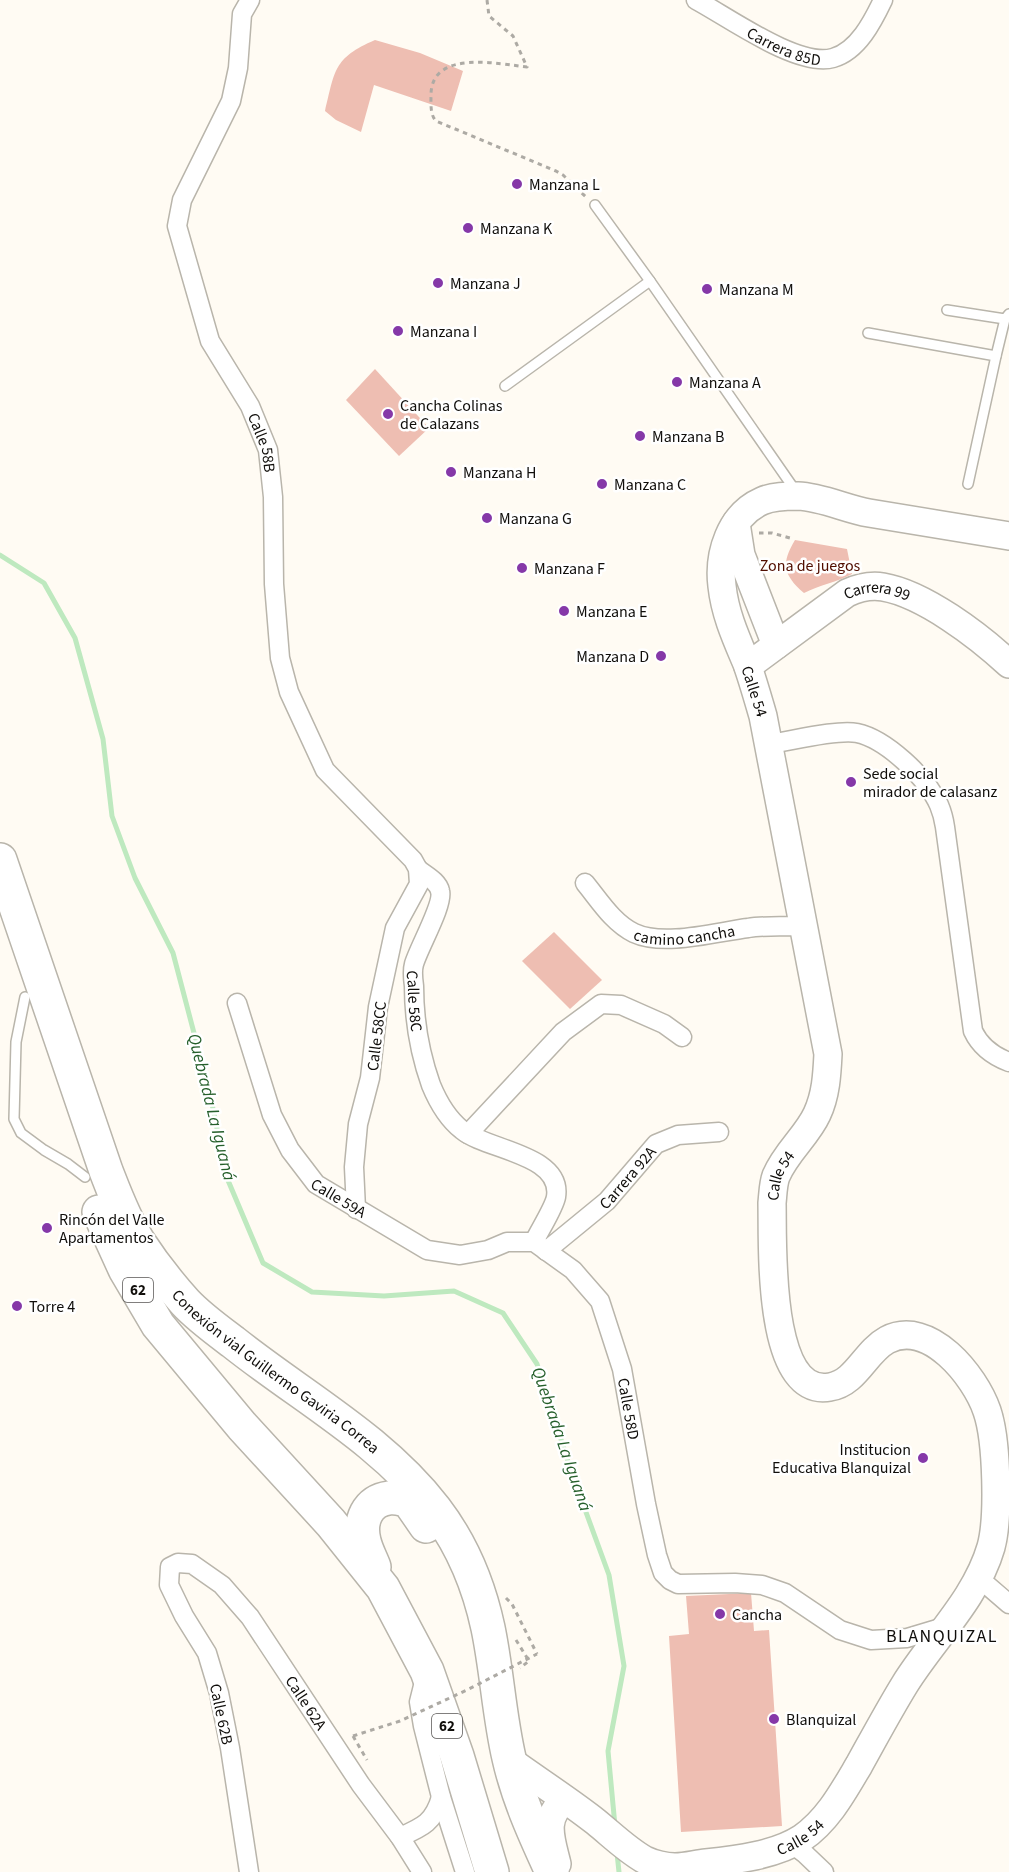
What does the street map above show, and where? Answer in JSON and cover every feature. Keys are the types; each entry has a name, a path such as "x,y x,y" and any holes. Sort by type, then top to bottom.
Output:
{"highway":[{"name":"Conexión vial Guillermo Gaviria Correa","path":"0,860 106,1171 137,1240 185,1302 264,1367 329,1411 387,1458 414,1484 436,1511 459,1549 472,1575 488,1629 501,1718 510,1760 535,1836 552,1872"},
{"name":"62","path":"0,930 25,997 85,1177 125,1269 158,1325 243,1426 331,1523 383,1588 427,1671 457,1756 492,1872"},
{"path":"383,1588 366,1549 362,1526 365,1513 376,1502 390,1497 408,1500 430,1532 459,1549"}],"street":[{"name":"Calle 58B","path":"250,0 242,14 238,68 231,101 182,200 177,226 210,341 250,406 268,450 273,496 274,584 280,658 289,692 325,770 413,860 418,869"},
{"name":"Carrera 85D","path":"696,0 776,45 813,60 834,58 854,45 870,26 883,0"},
{"name":"Calle 54","path":"510,1760 596,1822 629,1850 649,1862 674,1867 706,1863 736,1866 792,1844 811,1831 839,1800 905,1684 980,1579 992,1544 994,1524 993,1441 987,1411 973,1384 963,1371 937,1345 926,1338 898,1336 876,1348 842,1384 822,1388 812,1385 797,1373 790,1362 782,1337 776,1307 773,1189 776,1176 818,1113 824,1095 828,1054 764,716 726,613 721,567 727,539 737,533 746,512 761,501 775,497 799,496 865,512 1009,536"},
{"path":"737,533 747,574 776,645"},
{"name":"Carrera 99","path":"747,666 847,593 863,587 883,587 919,600 978,638 1009,664"},
{"path":"769,744 840,732 857,733 874,739 896,754 930,789 940,806 945,827 973,1031 977,1040 986,1048 1009,1062"},
{"name":"Calle 58C","path":"418,869 436,884 441,897 441,903 421,942 413,966 414,1006 418,1035 431,1084 441,1107 462,1131 485,1143 540,1164 552,1176 556,1186 556,1197 540,1246"},
{"name":"Calle 58CC","path":"356,1209 354,1167 358,1124 370,1078 378,1007 395,928 419,884 418,869"},
{"name":"camino cancha","path":"585,883 617,922 642,936 668,939 750,928 804,926"},
{"name":"Calle 59A","path":"237,1003 272,1115 290,1150 316,1184 427,1250 460,1255 488,1250 507,1242 540,1246"},
{"path":"468,1134 563,1032 601,1004 621,1005 664,1024 682,1037"},
{"name":"Carrera 92A","path":"540,1246 607,1201 656,1144 678,1135 718,1132"},
{"name":"Calle 58D","path":"540,1246 573,1270 600,1301 622,1369 646,1504 663,1574 678,1584 735,1583 762,1586 785,1593 840,1630 871,1640 907,1638 949,1625"},
{"name":"Calle 62A","path":"170,1567 178,1563 192,1564 222,1585 250,1617 361,1785 400,1837 422,1872"},
{"name":"Calle 62B","path":"170,1567 168,1585 207,1653 219,1693 249,1872"},
{"path":"980,1579 1009,1604"},
{"path":"427,1671 419,1702 429,1754 465,1872"},
{"path":"400,1837 430,1821 441,1797"},
{"path":"559,1872 551,1840 551,1818 555,1808 565,1800"},
{"path":"400,1837 413,1834 441,1834 456,1845"},
{"path":"792,1844 824,1872"}],"lane":[{"path":"595,206 788,477 799,496"},
{"path":"505,386 650,281"},
{"path":"947,310 1007,317 996,356 968,484"},
{"path":"868,333 996,356"},
{"path":"25,997 16,1042 14,1119 21,1133 85,1177"}],"path":[{"path":"488,0 489,16 513,36 526,67 469,61 446,69 437,75 432,86 432,117 436,121 563,175 595,206"},
{"path":"737,533 772,533 790,538"},
{"path":"353,1736 400,1721 537,1654 512,1604 506,1598 501,1598"},
{"path":"511,1631 529,1661 520,1667 521,1678"}],"green space":[{"path":"375,40 420,53 463,71 451,111 374,85 361,132 336,120 325,111 338,67 351,53"},
{"name":"Cancha Colinas de Calazans","path":"375,369 429,428 399,456 346,400"},
{"name":"Zona de juegos","path":"795,540 847,549 852,574 804,593 792,580 786,568 788,555"},
{"path":"554,932 602,980 570,1009 522,961"},
{"path":"751,1593 754,1631 769,1630 782,1826 681,1832 669,1636 689,1634 686,1596"}],"waterway":[{"name":"Quebrada La Iguaná","path":"0,555 44,583 75,638 103,739 112,816 135,878 173,953 210,1094 227,1178 263,1263 312,1292 384,1296 454,1291 503,1313 537,1364 572,1474 609,1575 624,1666 608,1751 615,1826"},
{"name":"Quebrada La Iguaná","path":"617,1853 619,1872"}],"place":[{"name":"Manzana L","path":"517,184"},
{"name":"Manzana K","path":"468,228"},
{"name":"Manzana J","path":"438,283"},
{"name":"Manzana M","path":"707,289"},
{"name":"Manzana I","path":"398,331"},
{"name":"Manzana A","path":"677,382"},
{"name":"Cancha Colinas de Calazans","path":"388,414"},
{"name":"Manzana B","path":"640,436"},
{"name":"Manzana H","path":"451,472"},
{"name":"Manzana C","path":"602,484"},
{"name":"Manzana G","path":"487,518"},
{"name":"Manzana F","path":"522,568"},
{"name":"Manzana E","path":"564,611"},
{"name":"Manzana D","path":"661,656"},
{"name":"Sede social mirador de calasanz","path":"851,782"},
{"name":"Rincón del Valle Apartamentos","path":"47,1228"},
{"name":"Torre 4","path":"17,1306"},
{"name":"Institucion Educativa Blanquizal","path":"923,1458"},
{"name":"Cancha","path":"720,1614"},
{"name":"Blanquizal","path":"774,1719"}],"district":[{"name":"BLANQUIZAL","path":"942,1636"}]}
